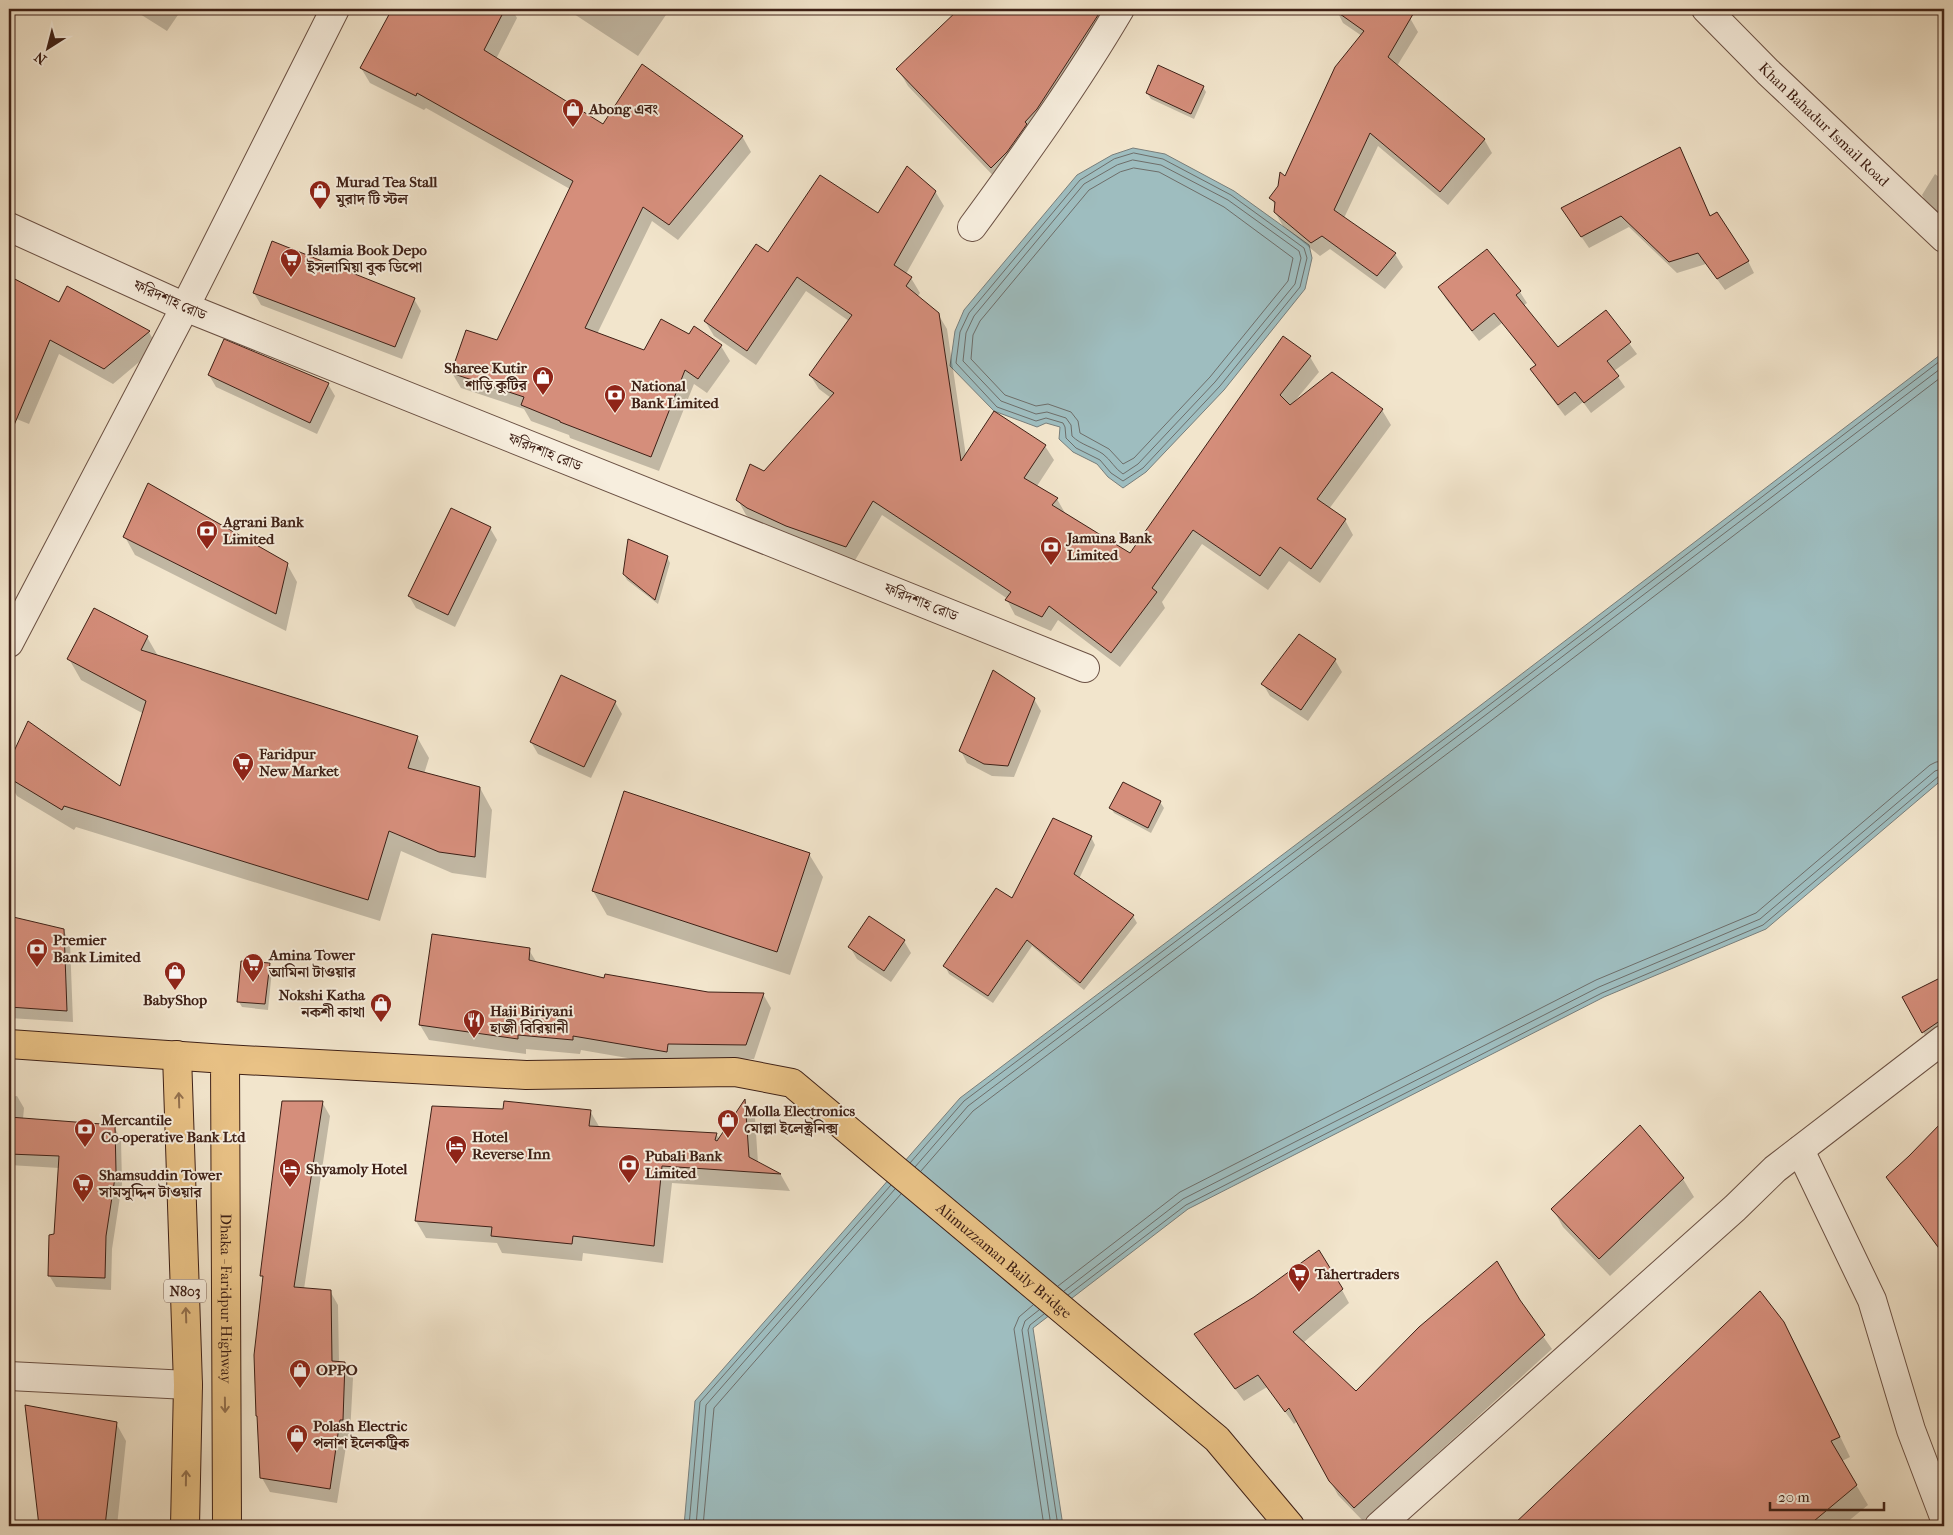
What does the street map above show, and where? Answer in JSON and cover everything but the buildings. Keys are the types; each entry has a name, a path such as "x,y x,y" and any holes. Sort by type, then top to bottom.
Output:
{"main road":[{"path":"9,1044 226,1058"},
{"name":"N803","path":"177,1055 188,1386 186,1526"},
{"name":"Alimuzzaman Baily Bridge","path":"226,1058 526,1074 735,1072 792,1082 1216,1439 1290,1526"},
{"name":"Dhaka - Faridpur Highway","path":"226,1058 227,1526"}],"street":[{"path":"9,643 185,307 335,9"},
{"path":"972,227 1018,164 1104,37 1120,9"},
{"name":"Khan Bahadur Ismail Road","path":"1706,9 1768,72 1944,238"},
{"name":"ফরিদশাহ রোড","path":"9,227 185,307 1085,668"},
{"path":"1379,1526 1735,1208 1775,1168 1944,1040"},
{"path":"1800,1150 1872,1300 1911,1430 1944,1517"},
{"path":"9,1376 188,1386"}],"water":[{"path":"1133,148 1165,154 1234,191 1309,245 1312,258 1305,289 1224,390 1146,472 1123,488 1108,477 1097,464 1073,452 1059,439 1060,427 1046,423 1037,427 994,411 950,366 955,331 964,310 1077,175 1112,155"},
{"path":"1944,352 1944,778 1766,929 1604,997 1188,1209 1033,1328 1063,1526 684,1526 695,1401 960,1098 1477,708"}],"place":[{"name":"Abong এবং","path":"573,128"},
{"name":"Murad Tea Stall মুরাদ টি স্টল","path":"320,210"},
{"name":"Islamia Book Depo ইসলামিয়া বুক ডিপো","path":"291,278"},
{"name":"Sharee Kutir শাড়ি কুটির","path":"543,396"},
{"name":"National Bank Limited","path":"615,414"},
{"name":"Agrani Bank Limited","path":"207,550"},
{"name":"Jamuna Bank Limited","path":"1051,566"},
{"name":"Faridpur New Market","path":"243,782"},
{"name":"Premier Bank Limited","path":"37,968"},
{"name":"Amina Tower আমিনা টাওয়ার","path":"253,983"},
{"name":"BabyShop","path":"175,991"},
{"name":"Nokshi Katha নকশী কাথা","path":"381,1023"},
{"name":"Haji Biriyani হাজী বিরিয়ানী","path":"474,1039"},
{"name":"Molla Electronics মোল্লা ইলেক্ট্রনিক্স","path":"728,1139"},
{"name":"Mercantile Co-operative Bank Ltd","path":"85,1148"},
{"name":"Hotel Reverse Inn","path":"456,1165"},
{"name":"Pubali Bank Limited","path":"629,1184"},
{"name":"Shyamoly Hotel","path":"290,1188"},
{"name":"Shamsuddin Tower সামসুদ্দিন টাওয়ার","path":"83,1203"},
{"name":"Tahertraders","path":"1299,1293"},
{"name":"OPPO","path":"300,1389"},
{"name":"Polash Electric পলাশ ইলেকট্রিক","path":"297,1454"}]}
